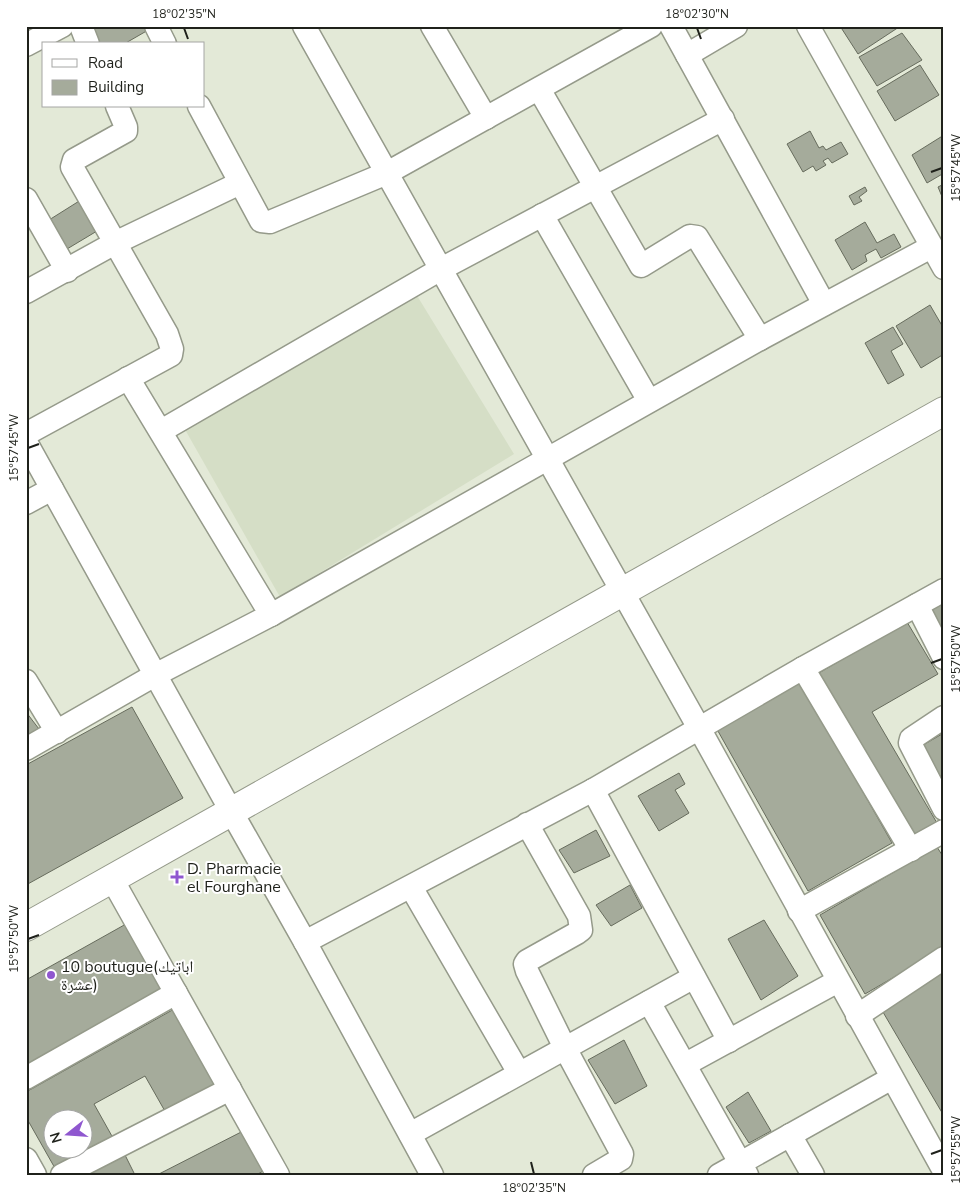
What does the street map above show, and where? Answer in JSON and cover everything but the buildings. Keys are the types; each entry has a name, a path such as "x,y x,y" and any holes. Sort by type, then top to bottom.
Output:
{"street":[{"path":"26,45 62,26"},
{"path":"80,26 87,42"},
{"path":"304,26 699,728 944,1171"},
{"path":"432,26 486,118"},
{"path":"200,108 261,222 265,223 387,173 651,26"},
{"path":"671,26 824,304"},
{"path":"687,55 736,26"},
{"path":"808,26 944,268"},
{"path":"539,89 641,266 690,236 697,237 760,339"},
{"path":"26,434 171,355 170,341 72,167 74,160 126,131 118,108"},
{"path":"161,431 441,269 723,119"},
{"path":"26,292 115,243 240,182"},
{"path":"26,199 67,270"},
{"path":"542,215 648,402"},
{"path":"26,749 155,675 271,615 760,339 931,247"},
{"path":"128,378 271,615"},
{"path":"26,927 944,411"},
{"path":"26,442 230,811 306,942 432,1175"},
{"path":"26,504 52,489"},
{"path":"306,942 593,790 803,668 944,590"},
{"path":"917,605 944,658"},
{"path":"803,668 911,850"},
{"path":"26,681 57,732"},
{"path":"944,717 911,739 910,743 944,809"},
{"path":"593,790 729,1041"},
{"path":"527,824 579,916 581,924 581,930 525,964 565,1048 622,1154 620,1159 594,1175"},
{"path":"799,911 944,831"},
{"path":"112,878 277,1174"},
{"path":"411,886 519,1073"},
{"path":"857,1016 944,958"},
{"path":"410,1134 694,977"},
{"path":"686,1064 838,981"},
{"path":"26,1078 176,993"},
{"path":"649,1002 686,1064 744,1169"},
{"path":"719,1175 744,1169 790,1135 892,1078"},
{"path":"62,1175 230,1089"},
{"path":"790,1135 813,1175"},
{"path":"26,1158 35,1175"}],"shaded area":[{"path":"416,294 514,454 280,597 183,426"}],"place":[{"name":"D. Pharmacie el Fourghane","path":"177,877"},
{"name":"10 boutugue(اباتيك عشرة)","path":"51,975"}]}
